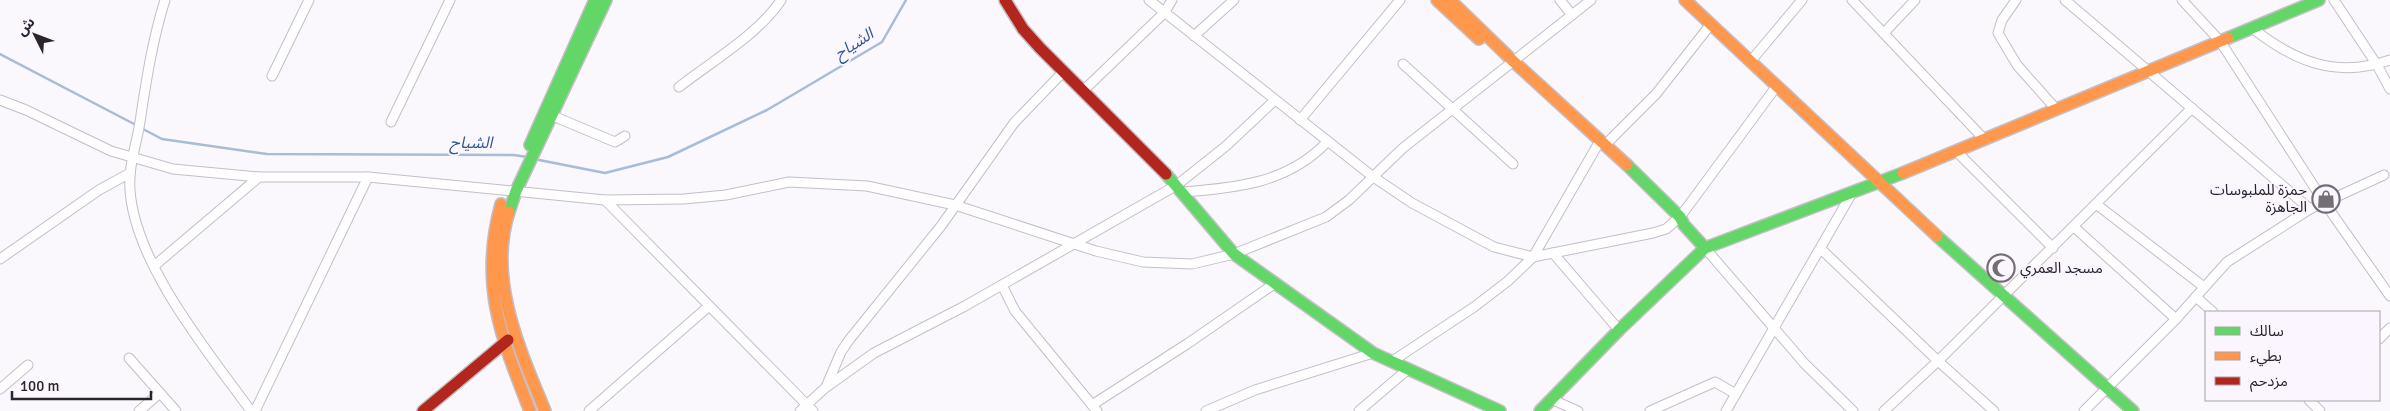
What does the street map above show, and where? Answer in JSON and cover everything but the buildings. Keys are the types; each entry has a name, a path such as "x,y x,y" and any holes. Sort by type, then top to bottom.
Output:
{"street":[{"path":"165,0 153,46 140,127 132,158 130,197 136,223 154,266 170,297 190,328 251,411"},
{"path":"272,76 309,0"},
{"path":"391,122 450,0"},
{"path":"533,149 595,0"},
{"path":"530,411 503,342 494,302 491,245 495,224 533,149 553,116 606,0"},
{"path":"680,87 761,24 781,0"},
{"path":"1005,0 1023,29 1180,188 1234,254 1373,353 1500,411"},
{"path":"1149,0 1328,142 1412,204 1476,238 1514,254 1533,257 1654,232 1666,229 1680,221 1776,87"},
{"path":"1084,90 1164,13 1172,0"},
{"path":"1194,36 1234,0"},
{"path":"1300,120 1400,0"},
{"path":"1437,0 1602,145 1680,221 1775,327 1820,381 1853,411"},
{"path":"1450,0 1510,63"},
{"path":"1560,0 1572,14"},
{"path":"0,100 48,121 84,140 132,158 173,169 259,177 368,177 606,200 684,199 805,181 867,186 955,205 1074,244 1143,262 1192,264 1234,254 1326,217 1349,200 1372,176 1453,108 1591,0"},
{"path":"1685,0 1776,87 2004,296 2133,411"},
{"path":"1750,62 1802,0"},
{"path":"1852,0 1984,139"},
{"path":"1884,33 1915,0"},
{"path":"2016,0 2002,20 1998,34 2017,65 2056,109"},
{"path":"2065,0 2310,208"},
{"path":"2182,0 2220,41 2324,202 2390,296"},
{"path":"1540,411 1619,330 1704,248 1881,182 2319,0"},
{"path":"2334,0 2390,88"},
{"path":"1391,362 1474,307 1508,281 1533,257 1602,145 1656,94 1711,24"},
{"path":"2252,28 2276,47 2326,67 2344,68 2377,65 2390,60"},
{"path":"1403,64 1513,164"},
{"path":"825,388 849,340 941,226 1014,123 1064,71"},
{"path":"606,200 807,409 825,388 874,353 1180,188 1275,100"},
{"path":"1884,411 2053,248 2192,108"},
{"path":"553,116 614,142 626,136"},
{"path":"1180,188 1233,188 1268,180 1306,161 1328,142"},
{"path":"1956,151 2053,248"},
{"path":"0,260 99,190 130,172"},
{"path":"2084,411 2176,319 2227,262 2310,208 2384,175"},
{"path":"154,266 259,177"},
{"path":"255,411 368,177"},
{"path":"511,191 506,214 502,259 506,299 514,336 545,411"},
{"path":"1726,411 1853,191"},
{"path":"2096,204 2204,288"},
{"path":"2074,227 2176,319"},
{"path":"1821,249 1938,361 1994,411"},
{"path":"1553,253 1619,330"},
{"path":"1002,285 1015,311 1095,408 1274,284"},
{"path":"2196,297 2212,311"},
{"path":"590,411 709,306"},
{"path":"2380,338 2390,328"},
{"path":"422,411 503,342 514,336"},
{"path":"1206,411 1255,390 1373,353"},
{"path":"129,358 176,411"},
{"path":"0,389 28,364"},
{"path":"1359,411 1407,370"},
{"path":"1650,411 1715,382 1736,394"},
{"path":"139,411 160,393"},
{"path":"1551,400 1578,411"},
{"path":"2312,404 2320,411"}],"waterway":[{"name":"الشياح","path":"534,159 605,173 668,157 767,110 882,42 906,0"},
{"name":"الشياح","path":"0,54 136,125"},
{"name":"الشياح","path":"141,128 162,139 267,154 514,155 527,157"}],"traffic: fast":[{"path":"530,145 595,0"},
{"path":"509,212 516,191 606,0"},
{"path":"2228,38 2319,0"},
{"path":"1627,165 1680,217 1684,225 1705,248"},
{"path":"1540,411 1619,330 1705,248 1903,173"},
{"path":"1166,174 1234,254 1373,353 1500,411"},
{"path":"1937,236 2133,411"}],"traffic: slow":[{"path":"1437,0 1479,39"},
{"path":"1450,0 1513,61 1627,165"},
{"path":"1685,0 1937,236"},
{"path":"1903,173 2228,38"},
{"path":"501,204 492,260 496,310 510,359 530,411"},
{"path":"509,212 503,237 502,263 504,288 509,314 517,339 545,411"}],"traffic: jam":[{"path":"1005,0 1023,29 1040,48 1166,174"},
{"path":"423,411 508,340"}],"place":[{"name":"حمزة للملبوسات الجاهزة","path":"2326,199"},
{"name":"مسجد العمري","path":"2001,268"}]}
